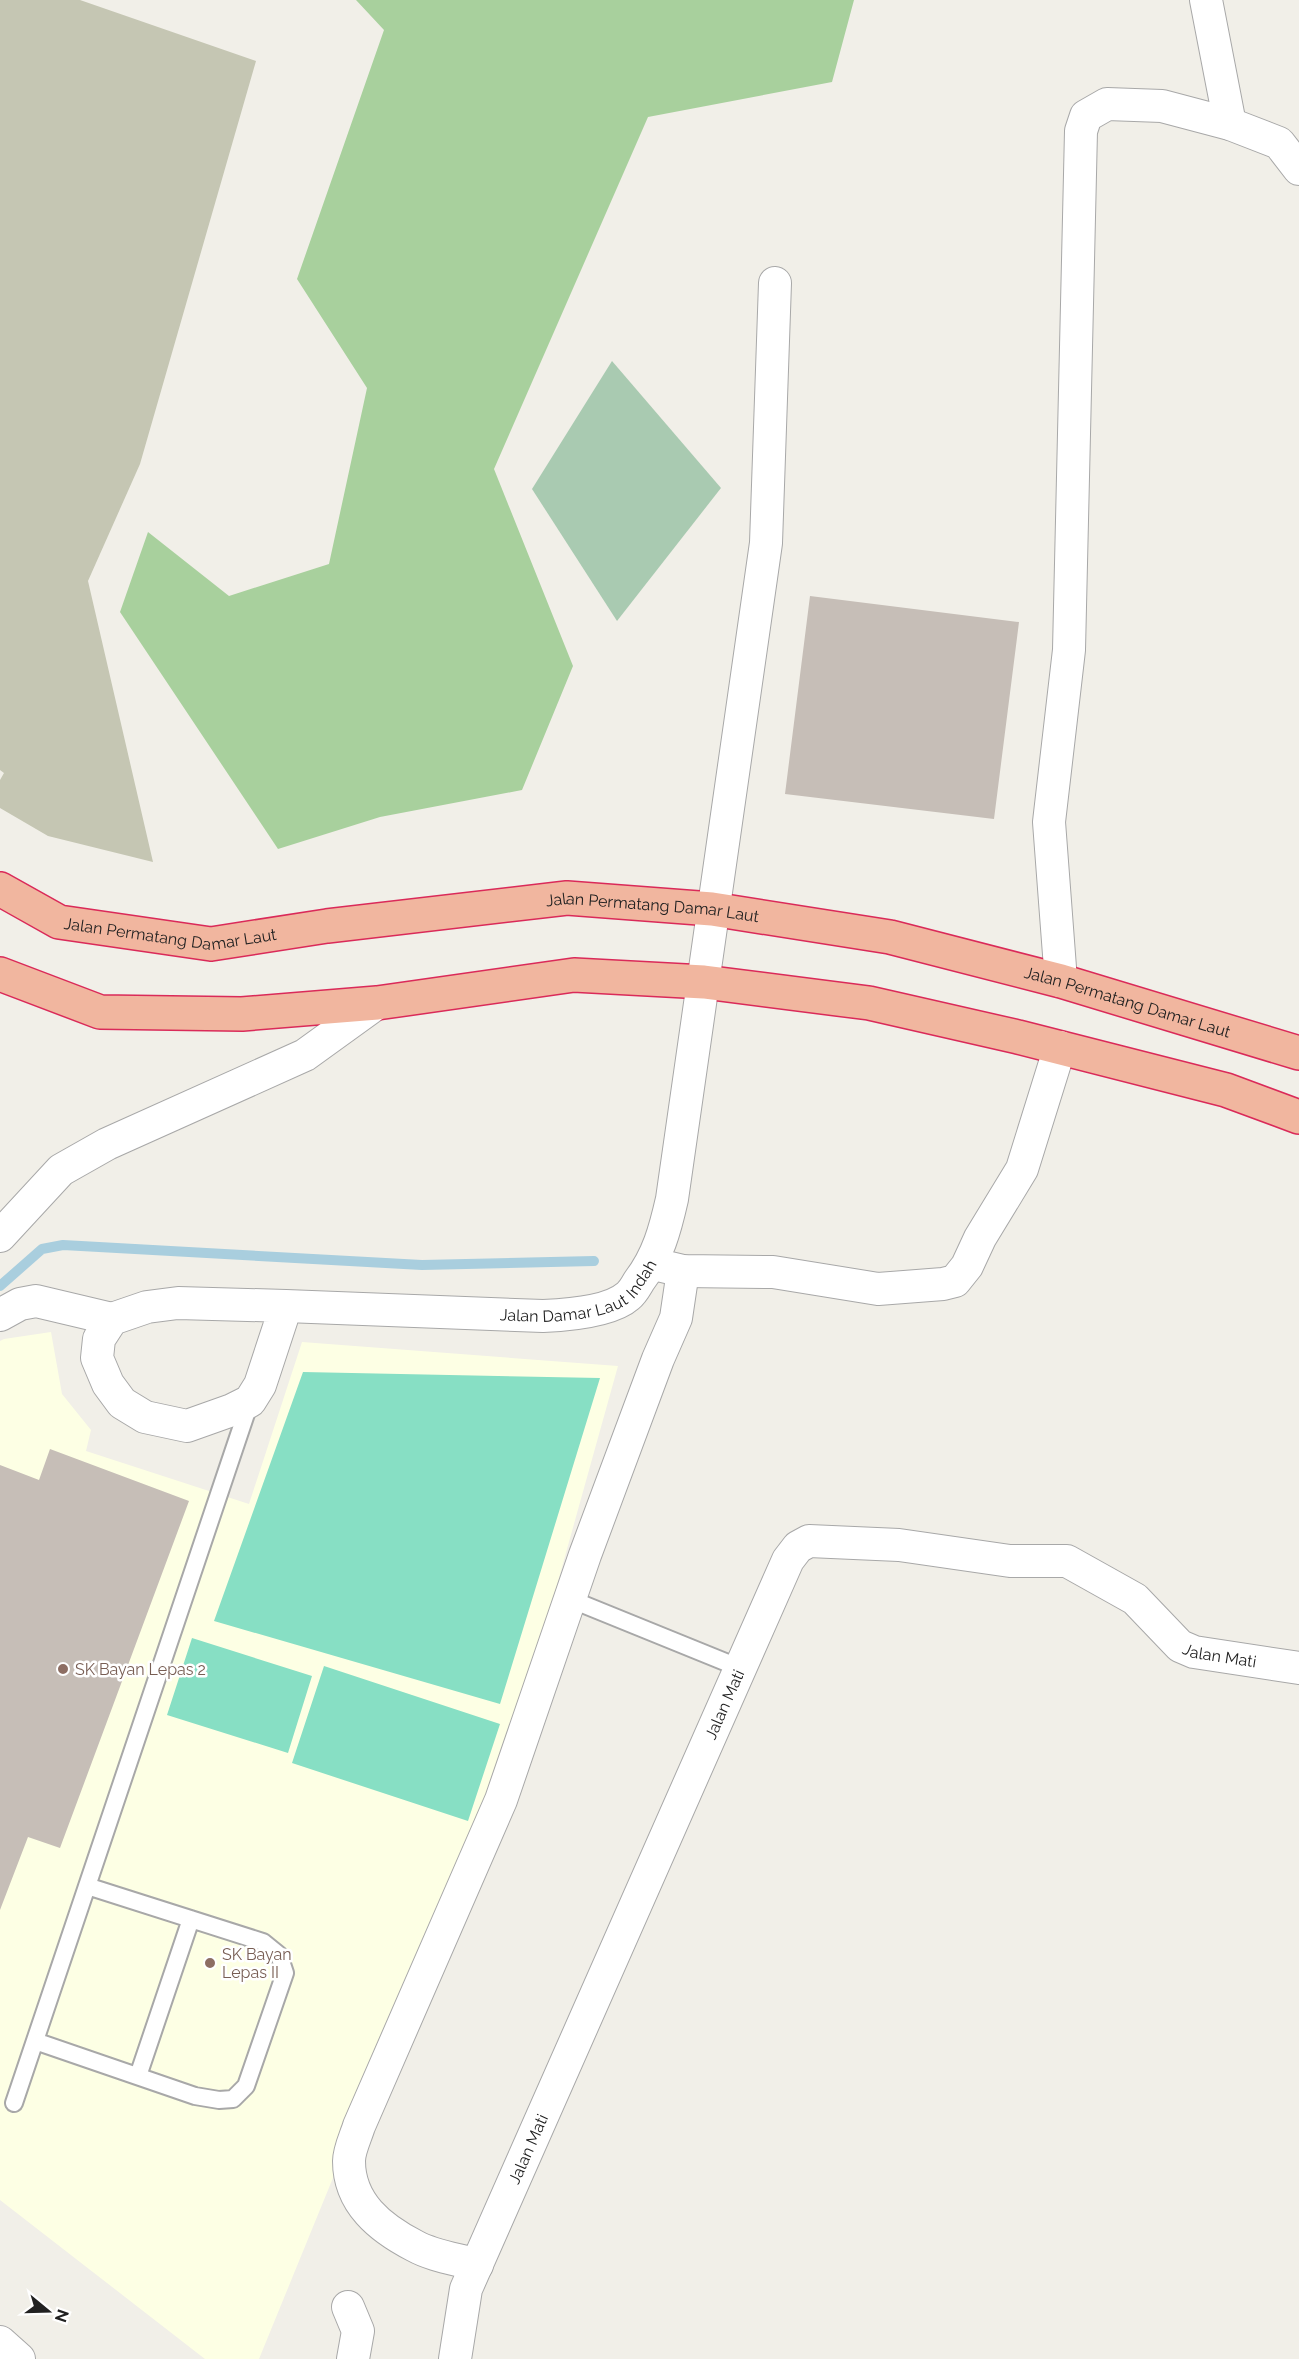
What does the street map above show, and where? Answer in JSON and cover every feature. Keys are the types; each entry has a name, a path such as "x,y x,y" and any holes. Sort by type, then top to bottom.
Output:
{"highway":[{"name":"Jalan Permatang Damar Laut","path":"0,889 59,922 211,944 327,926 567,898 712,909 890,938 1061,981 1299,1053"},
{"path":"0,974 100,1012 242,1014 377,1003 574,975 704,982 869,1003 1059,1047 1226,1090 1299,1117"}],"street":[{"path":"1206,0 1230,124"},
{"path":"1061,981 1049,822 1070,639 1081,131 1086,117 1107,104 1162,106 1230,124 1279,143 1299,169"},
{"name":"Jalan Damar Laut Indah","path":"112,1319 147,1307 178,1303 543,1316 573,1315 598,1310 628,1297 652,1263 664,1234 672,1199 766,543 775,283"},
{"path":"0,1236 61,1170 107,1144 305,1055 377,1003"},
{"path":"652,1263 683,1271 773,1272 878,1289 955,1281 1022,1169 1059,1047"},
{"path":"477,2265 416,2247 377,2223 360,2204 352,2188 349,2158 359,2126 501,1800 570,1599 658,1359 676,1318 683,1271"},
{"path":"0,1315 20,1304 36,1301 112,1319 99,1339 98,1358 108,1384 122,1403 145,1417 187,1426 250,1401 260,1385 286,1306"},
{"name":"Jalan Mati","path":"455,2359 466,2289 788,1560 798,1547 809,1541 899,1545 1010,1561 1067,1562 1135,1599 1180,1646 1194,1652 1299,1668"},
{"path":"348,2307 358,2331 353,2359"},
{"path":"0,2342 19,2359"}],"lane":[{"path":"14,2103 250,1401"},
{"path":"570,1599 740,1668"},
{"path":"35,2041 195,2096 219,2100 233,2099 246,2086 285,1973 279,1955 263,1942 87,1886"},
{"path":"138,2076 191,1919"}],"shaded area":[{"path":"0,0 80,0 256,61 140,464 88,581 153,862 48,836 0,808 0,780 4,773 0,770"},
{"path":"612,361 721,488 617,621 532,489"},
{"name":"SK Bayan Lepas II","path":"51,1332 62,1394 91,1430 86,1451 249,1504 302,1342 618,1366 518,1725 259,2359 205,2359 0,2200 0,1341"}],"green space":[{"path":"356,0 854,0 832,82 648,117 494,469 573,666 522,790 380,817 278,849 120,612 148,532 229,596 329,564 367,388 297,279 384,30"},
{"path":"303,1372 600,1378 500,1704 214,1621"},
{"path":"192,1638 312,1676 288,1753 167,1715"},
{"path":"324,1666 500,1724 468,1821 292,1763"}],"building":[{"path":"810,596 1019,622 994,819 785,794"},
{"name":"SK Bayan Lepas 2","path":"50,1449 189,1501 60,1848 28,1837 0,1910 0,1465 39,1480"}],"waterway":[{"path":"0,1286 42,1249 63,1245 422,1265 594,1261"}],"place":[{"name":"SK Bayan Lepas 2","path":"63,1669"},
{"name":"SK Bayan Lepas II","path":"210,1963"}]}
